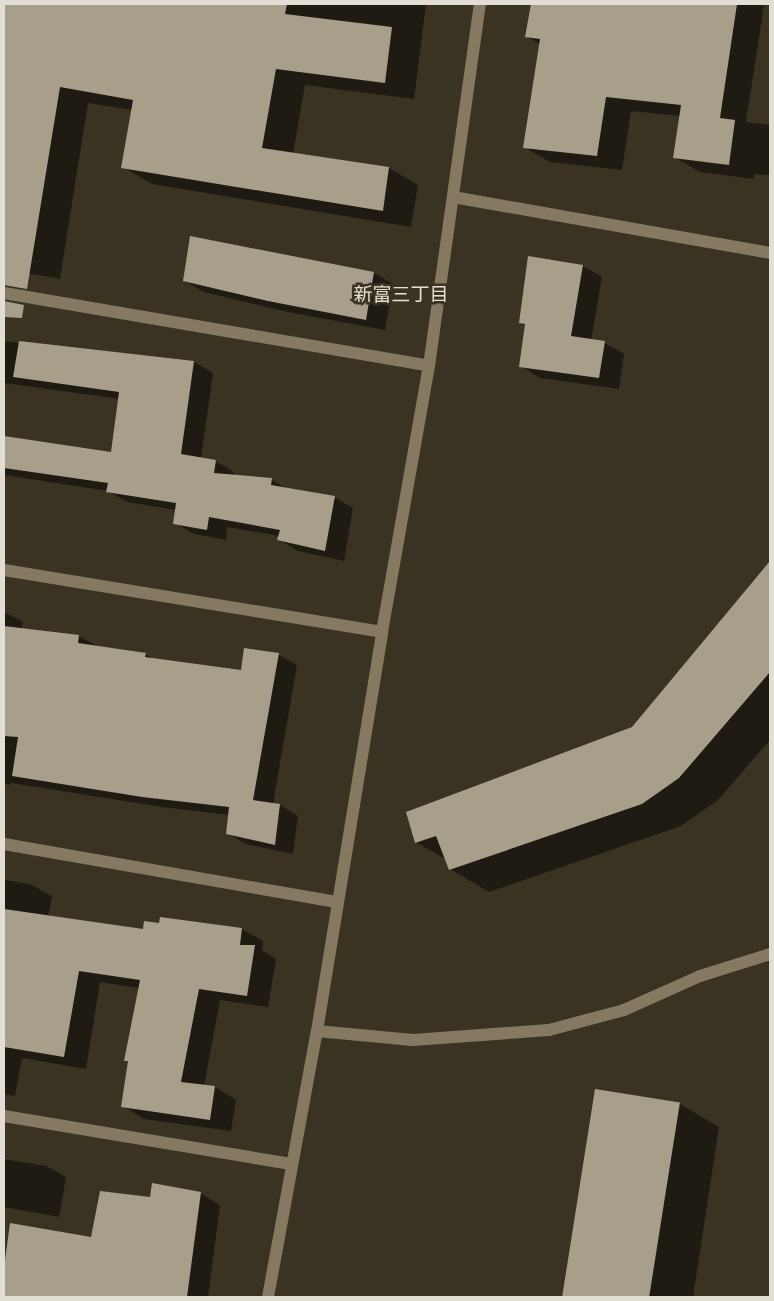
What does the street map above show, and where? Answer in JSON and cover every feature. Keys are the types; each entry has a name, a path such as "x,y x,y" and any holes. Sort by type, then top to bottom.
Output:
{"street":[{"path":"268,1297 316,1031 382,632 429,366 480,4"},
{"path":"453,197 770,253"},
{"path":"4,293 429,366"},
{"path":"4,570 382,632"},
{"path":"4,844 338,902"},
{"path":"316,1031 413,1040 549,1030 624,1010 700,976 770,954"},
{"path":"4,1116 291,1164"}],"building":[{"path":"4,4 287,4 285,14 392,27 385,83 276,69 262,148 389,167 383,211 121,168 133,100 60,87 27,289 4,285"},
{"path":"531,4 737,4 720,118 735,120 729,165 673,158 681,105 606,97 597,156 523,148 540,39 525,37"},
{"path":"190,236 374,272 366,320 268,301 183,281"},
{"path":"528,256 583,265 571,336 605,341 599,378 519,367 525,324 519,323"},
{"path":"4,301 24,305 22,318 4,317"},
{"path":"19,341 194,361 181,454 216,460 214,473 272,478 271,485 335,496 325,551 277,540 280,530 209,517 207,530 173,524 176,503 106,492 108,483 4,468 4,436 111,452 119,392 13,377"},
{"path":"770,561 770,672 679,778 642,804 449,870 436,836 415,843 406,812 632,727"},
{"path":"4,626 79,635 78,643 146,653 145,657 241,670 244,648 279,653 253,800 280,804 275,845 226,834 229,807 142,797 12,776 18,737 4,736"},
{"path":"4,909 143,929 144,921 159,923 160,917 242,928 240,945 255,945 247,996 199,989 181,1082 215,1086 210,1120 121,1107 128,1061 124,1061 140,980 79,971 64,1057 4,1047"},
{"path":"595,1089 680,1102 649,1297 562,1297"},
{"path":"152,1183 201,1192 187,1297 4,1297 4,1268 10,1223 91,1237 100,1191 150,1197"}],"district":[{"name":"新富三丁目","path":"401,295"}]}
